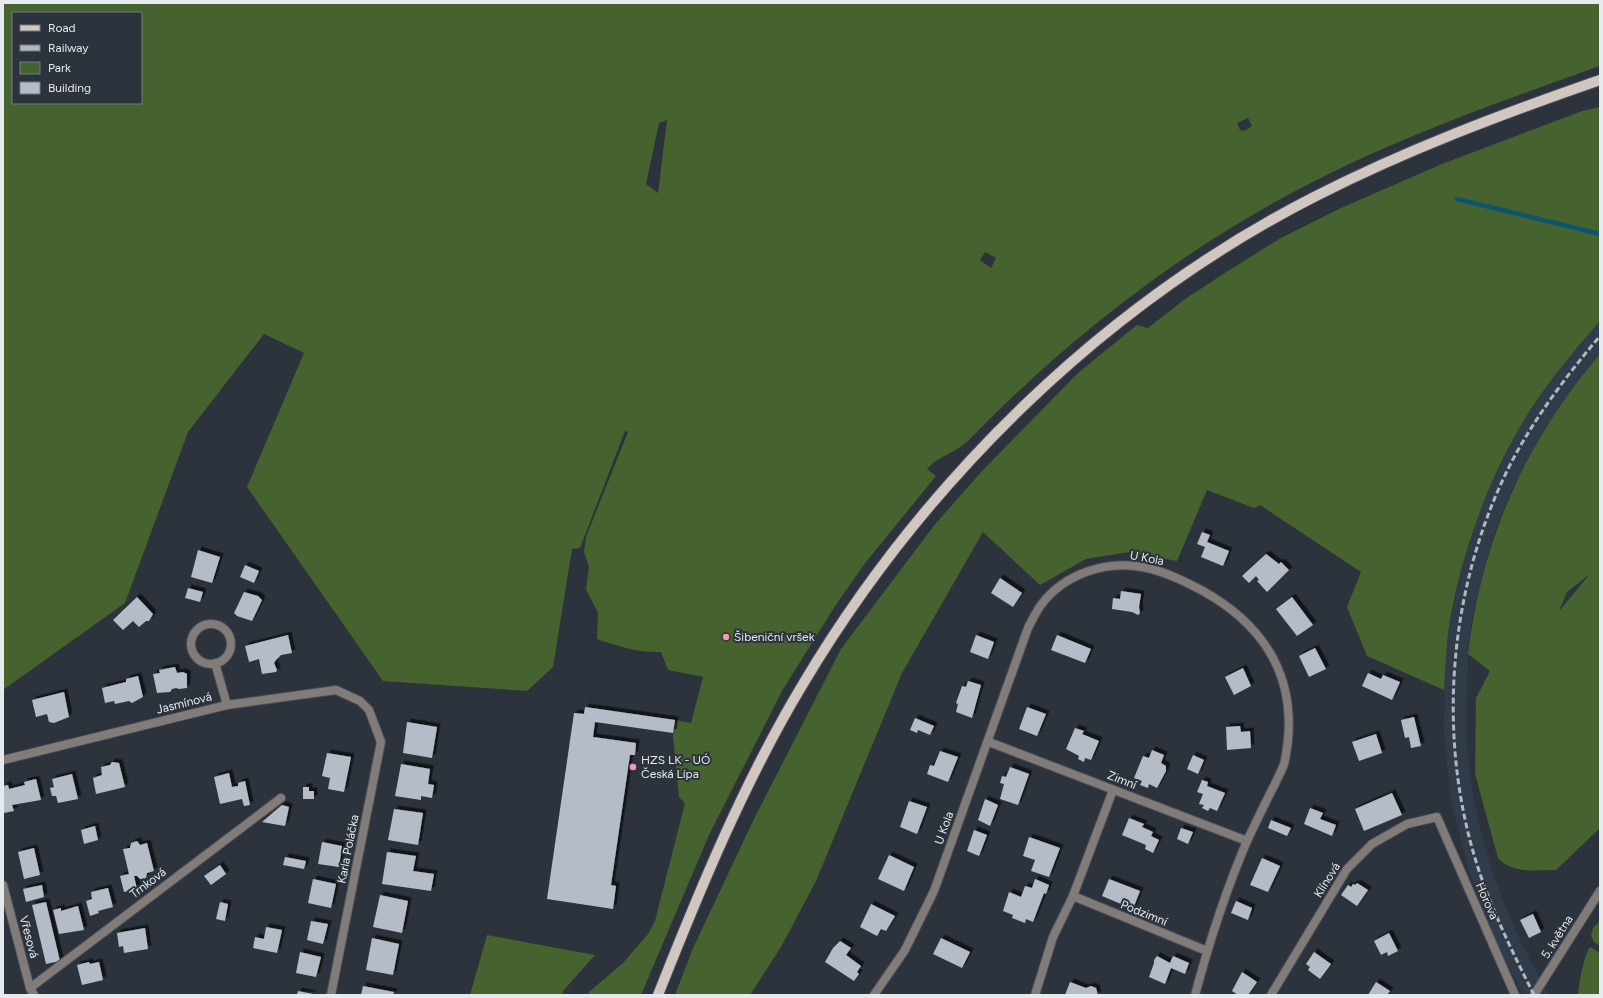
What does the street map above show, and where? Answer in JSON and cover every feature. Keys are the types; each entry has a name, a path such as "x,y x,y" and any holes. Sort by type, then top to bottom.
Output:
{"main road":[{"path":"658,995 702,888 761,760 801,686 834,633 881,568 916,524 970,461 1030,401 1088,349 1144,305 1202,264 1264,225 1313,198 1408,152 1468,127 1600,80"}],"street":[{"name":"U Kola","path":"874,995 905,950 934,892 989,742 1028,628 1042,604 1061,586 1085,572 1111,565 1133,565 1167,574 1192,585 1226,604 1241,616 1258,634 1276,664 1286,692 1289,713 1289,738 1285,762 1247,842 1207,951 1195,995"},
{"path":"206,624 219,625 229,633 231,639 232,646 226,657 215,663 202,661 193,651 191,644 195,631 206,624"},
{"path":"215,663 227,705"},
{"name":"Jasmínová","path":"3,760 227,705 336,690 360,700 369,710"},
{"name":"Karla Poláčka","path":"331,995 381,742 369,710"},
{"name":"Zimní","path":"989,742 1247,842"},
{"path":"1035,995 1053,937 1073,896 1113,790"},
{"name":"Trnková","path":"32,991 281,798"},
{"name":"Klínová","path":"1271,995 1347,868 1372,844 1408,824 1437,817"},
{"name":"Horova","path":"1437,817 1515,995"},
{"name":"Vřesová","path":"3,885 32,991"},
{"name":"5. května","path":"1534,995 1600,891"},
{"name":"Podzimní","path":"1073,896 1207,951"}],"shaded area":[{"path":"1600,321 1600,354 1558,409 1539,438 1508,498 1493,537 1481,582 1472,619 1468,654 1466,729 1468,758 1472,791 1482,837 1495,880 1515,930 1548,995 1523,995 1495,939 1474,887 1461,842 1450,794 1444,730 1446,652 1451,615 1460,577 1473,530 1488,489 1520,426 1540,396 1568,358"}],"green space":[{"path":"3,3 1600,3 1600,66 1486,107 1411,137 1337,170 1255,213 1167,270 1084,333 1006,403 969,440 936,461 927,469 936,476 866,562 837,603 782,691 709,835 641,995 588,995 589,992 623,963 648,934 655,921 685,803 679,797 673,736 675,720 691,723 703,677 668,670 661,652 636,650 597,639 598,613 586,589 589,567 584,552 586,537 628,432 625,431 580,548 572,549 553,667 527,691 383,681 247,487 304,353 264,334 188,432 125,603 3,690","holes":["1248,118 1252,126 1244,131 1240,130 1237,123","667,120 658,193 646,184 659,123","985,252 996,258 991,268 980,260"]},
{"path":"1600,107 1600,321 1557,372 1538,399 1508,449 1487,495 1462,566 1456,590 1448,633 1444,690 1367,656 1347,607 1361,572 1260,505 1254,508 1207,490 1177,561 1129,552 1086,559 1040,585 983,532 902,673 816,881 781,947 750,995 675,995 693,948 754,819 841,649 936,523 984,469 1079,372 1137,325 1148,328 1185,299 1279,239 1341,208 1442,164 1582,111"},
{"path":"1600,354 1599,829 1556,870 1525,870 1510,867 1498,858 1475,774 1476,698 1490,671 1468,654 1484,571 1496,532 1511,494 1529,457 1573,387","holes":["1590,574 1559,611 1567,592"]},
{"path":"1600,921 1600,946 1594,942 1591,936 1593,928"},
{"path":"487,935 595,955 563,991 562,995 470,995"},
{"path":"1591,947 1600,953 1600,995 1578,995 1584,961 1586,954"}],"building":[{"path":"1202,532 1210,535 1207,542 1229,551 1223,566 1201,557 1205,547 1197,544"},
{"path":"198,550 220,557 212,583 191,577"},
{"path":"1266,554 1279,564 1281,562 1289,570 1267,592 1257,581 1259,580 1256,576 1249,583 1242,576"},
{"path":"245,565 259,571 254,583 240,577"},
{"path":"1000,578 1022,593 1013,607 991,593"},
{"path":"188,588 203,592 200,602 185,598"},
{"path":"1121,591 1141,594 1139,607 1140,613 1138,615 1132,612 1112,609 1113,598 1120,599"},
{"path":"244,592 258,596 262,600 252,621 237,616 234,613"},
{"path":"137,597 153,614 149,621 146,621 139,627 133,621 123,630 113,620"},
{"path":"1292,597 1313,625 1297,636 1276,609"},
{"path":"288,635 292,653 281,655 276,660 274,663 277,670 276,672 262,674 259,659 249,662 245,646"},
{"path":"976,635 994,642 988,659 970,652"},
{"path":"1057,635 1091,649 1085,663 1051,650"},
{"path":"1315,648 1326,669 1309,677 1299,656"},
{"path":"175,667 177,673 183,672 187,674 187,688 176,688 172,689 170,692 157,693 153,674 160,673 159,670"},
{"path":"1243,668 1251,686 1234,695 1225,677"},
{"path":"1368,673 1381,679 1383,675 1400,682 1392,700 1362,686"},
{"path":"138,676 143,697 132,703 129,701 115,704 114,701 105,703 102,688 126,682 126,679"},
{"path":"968,681 981,685 972,718 956,712 958,704 956,703 962,686 966,687"},
{"path":"64,692 69,717 54,723 49,722 47,714 36,717 32,700"},
{"path":"585,707 675,720 673,733 595,722 593,737 636,743 635,755 630,755 611,885 616,886 613,909 547,899 574,713 584,714"},
{"path":"1027,707 1046,714 1037,736 1019,729"},
{"path":"1414,717 1421,746 1411,748 1409,737 1405,738 1401,720"},
{"path":"915,718 934,726 930,735 918,730 917,733 910,730"},
{"path":"407,722 437,727 432,758 403,753"},
{"path":"1240,726 1241,732 1250,731 1251,748 1227,750 1226,727"},
{"path":"1075,728 1084,731 1082,734 1099,741 1091,760 1085,758 1084,762 1078,759 1079,756 1066,749"},
{"path":"1376,734 1382,753 1359,761 1352,742"},
{"path":"1152,750 1164,755 1161,763 1166,766 1166,771 1157,788 1149,784 1148,788 1140,785 1142,781 1134,778 1143,756 1149,758"},
{"path":"940,751 958,757 948,782 927,774 930,765 934,766"},
{"path":"327,753 351,757 344,792 328,789 330,778 322,776"},
{"path":"1193,755 1204,760 1198,774 1187,769"},
{"path":"112,762 119,763 125,787 96,794 93,778 102,775 101,767 110,765"},
{"path":"401,764 430,769 428,784 434,785 432,798 421,796 421,800 395,796"},
{"path":"1010,767 1029,774 1018,805 1000,799 1004,784 1000,783 1002,776 1006,777"},
{"path":"229,773 232,787 238,786 238,783 245,781 250,805 244,806 242,799 220,804 214,777"},
{"path":"72,774 78,799 58,803 56,796 52,796 50,788 54,787 52,779"},
{"path":"36,779 41,800 12,805 14,811 4,813 3,786 8,785 9,789 25,785 24,782"},
{"path":"1202,780 1208,782 1207,786 1225,793 1217,811 1210,808 1208,811 1202,808 1204,805 1199,804 1203,794 1197,792"},
{"path":"303,787 309,787 309,791 314,791 314,799 303,799"},
{"path":"1392,793 1402,815 1364,831 1355,809"},
{"path":"985,799 998,805 990,826 978,820"},
{"path":"909,801 927,807 917,834 900,827"},
{"path":"282,805 289,807 285,826 262,822"},
{"path":"1310,808 1323,813 1320,819 1336,825 1332,836 1304,824"},
{"path":"394,809 423,813 418,845 388,840"},
{"path":"1129,818 1144,824 1142,827 1153,832 1151,836 1159,840 1153,853 1145,849 1146,845 1122,835"},
{"path":"1271,820 1291,828 1287,836 1268,828"},
{"path":"95,826 98,840 84,844 81,830"},
{"path":"1181,828 1193,832 1188,844 1177,839"},
{"path":"974,830 987,835 979,856 967,851"},
{"path":"1029,837 1060,848 1049,877 1031,871 1035,860 1023,856"},
{"path":"137,841 140,845 147,843 154,871 147,873 146,878 140,879 137,876 134,876 137,889 124,892 120,876 129,874 123,849 130,848 131,843"},
{"path":"322,842 342,846 339,867 318,864"},
{"path":"34,848 40,875 24,879 18,852"},
{"path":"387,852 416,856 413,871 434,874 431,891 382,884"},
{"path":"889,855 914,867 904,891 878,879"},
{"path":"285,857 306,861 304,869 283,865"},
{"path":"1262,858 1280,866 1268,892 1250,885"},
{"path":"220,865 226,874 211,885 204,876"},
{"path":"313,879 336,884 331,908 308,903"},
{"path":"1035,879 1049,885 1046,894 1044,893 1033,922 1026,919 1025,923 1012,918 1013,915 1003,911 1009,892 1021,897 1025,886 1032,888"},
{"path":"1109,879 1140,891 1133,909 1102,896"},
{"path":"1357,883 1368,890 1357,906 1341,895 1348,885 1351,887 1353,884 1355,885"},
{"path":"42,885 44,897 26,902 23,889"},
{"path":"108,888 113,907 98,911 99,913 90,916 86,901 92,899 91,892"},
{"path":"380,895 408,901 402,933 373,927"},
{"path":"1236,901 1252,908 1248,920 1231,913"},
{"path":"46,902 60,961 46,964 32,905"},
{"path":"220,902 228,904 225,921 216,919"},
{"path":"871,904 895,916 886,931 881,929 877,936 860,927"},
{"path":"78,906 84,930 59,934 53,910 61,908 61,911"},
{"path":"1533,914 1541,932 1529,938 1520,920"},
{"path":"311,921 328,924 323,944 307,940"},
{"path":"266,927 282,930 277,953 253,948 255,937 264,939"},
{"path":"145,928 148,949 124,953 123,946 119,947 117,933"},
{"path":"1389,933 1398,951 1388,956 1387,952 1381,955 1374,941"},
{"path":"372,938 399,944 393,975 366,970"},
{"path":"941,938 970,952 962,968 933,954"},
{"path":"840,941 851,948 846,955 861,966 857,972 859,974 854,981 825,962 833,948"},
{"path":"300,952 321,957 316,977 296,973"},
{"path":"1314,952 1331,964 1320,979 1308,970 1310,967 1306,964"},
{"path":"1157,956 1170,963 1173,956 1189,963 1185,974 1171,968 1165,984 1149,977 1154,960"},
{"path":"89,962 90,964 99,962 103,980 82,985 77,965"},
{"path":"1242,972 1257,982 1248,995 1238,995 1232,991"},
{"path":"1070,982 1086,988 1091,986 1096,988 1098,995 1065,995"},
{"path":"1376,982 1390,991 1387,995 1368,995"},
{"path":"363,986 394,992 393,995 361,995"},
{"path":"298,991 313,994 313,995 297,995"}],"waterway":[{"path":"1457,199 1600,234"}],"railway":[{"path":"1534,995 1489,899 1468,833 1458,779 1453,725 1454,670 1461,616 1473,562 1490,510 1512,461 1531,428 1564,381 1600,336"}],"place":[{"name":"Šibeniční vršek","path":"726,637"},
{"name":"HZS LK - UÓ Česká Lípa","path":"633,767"}]}
